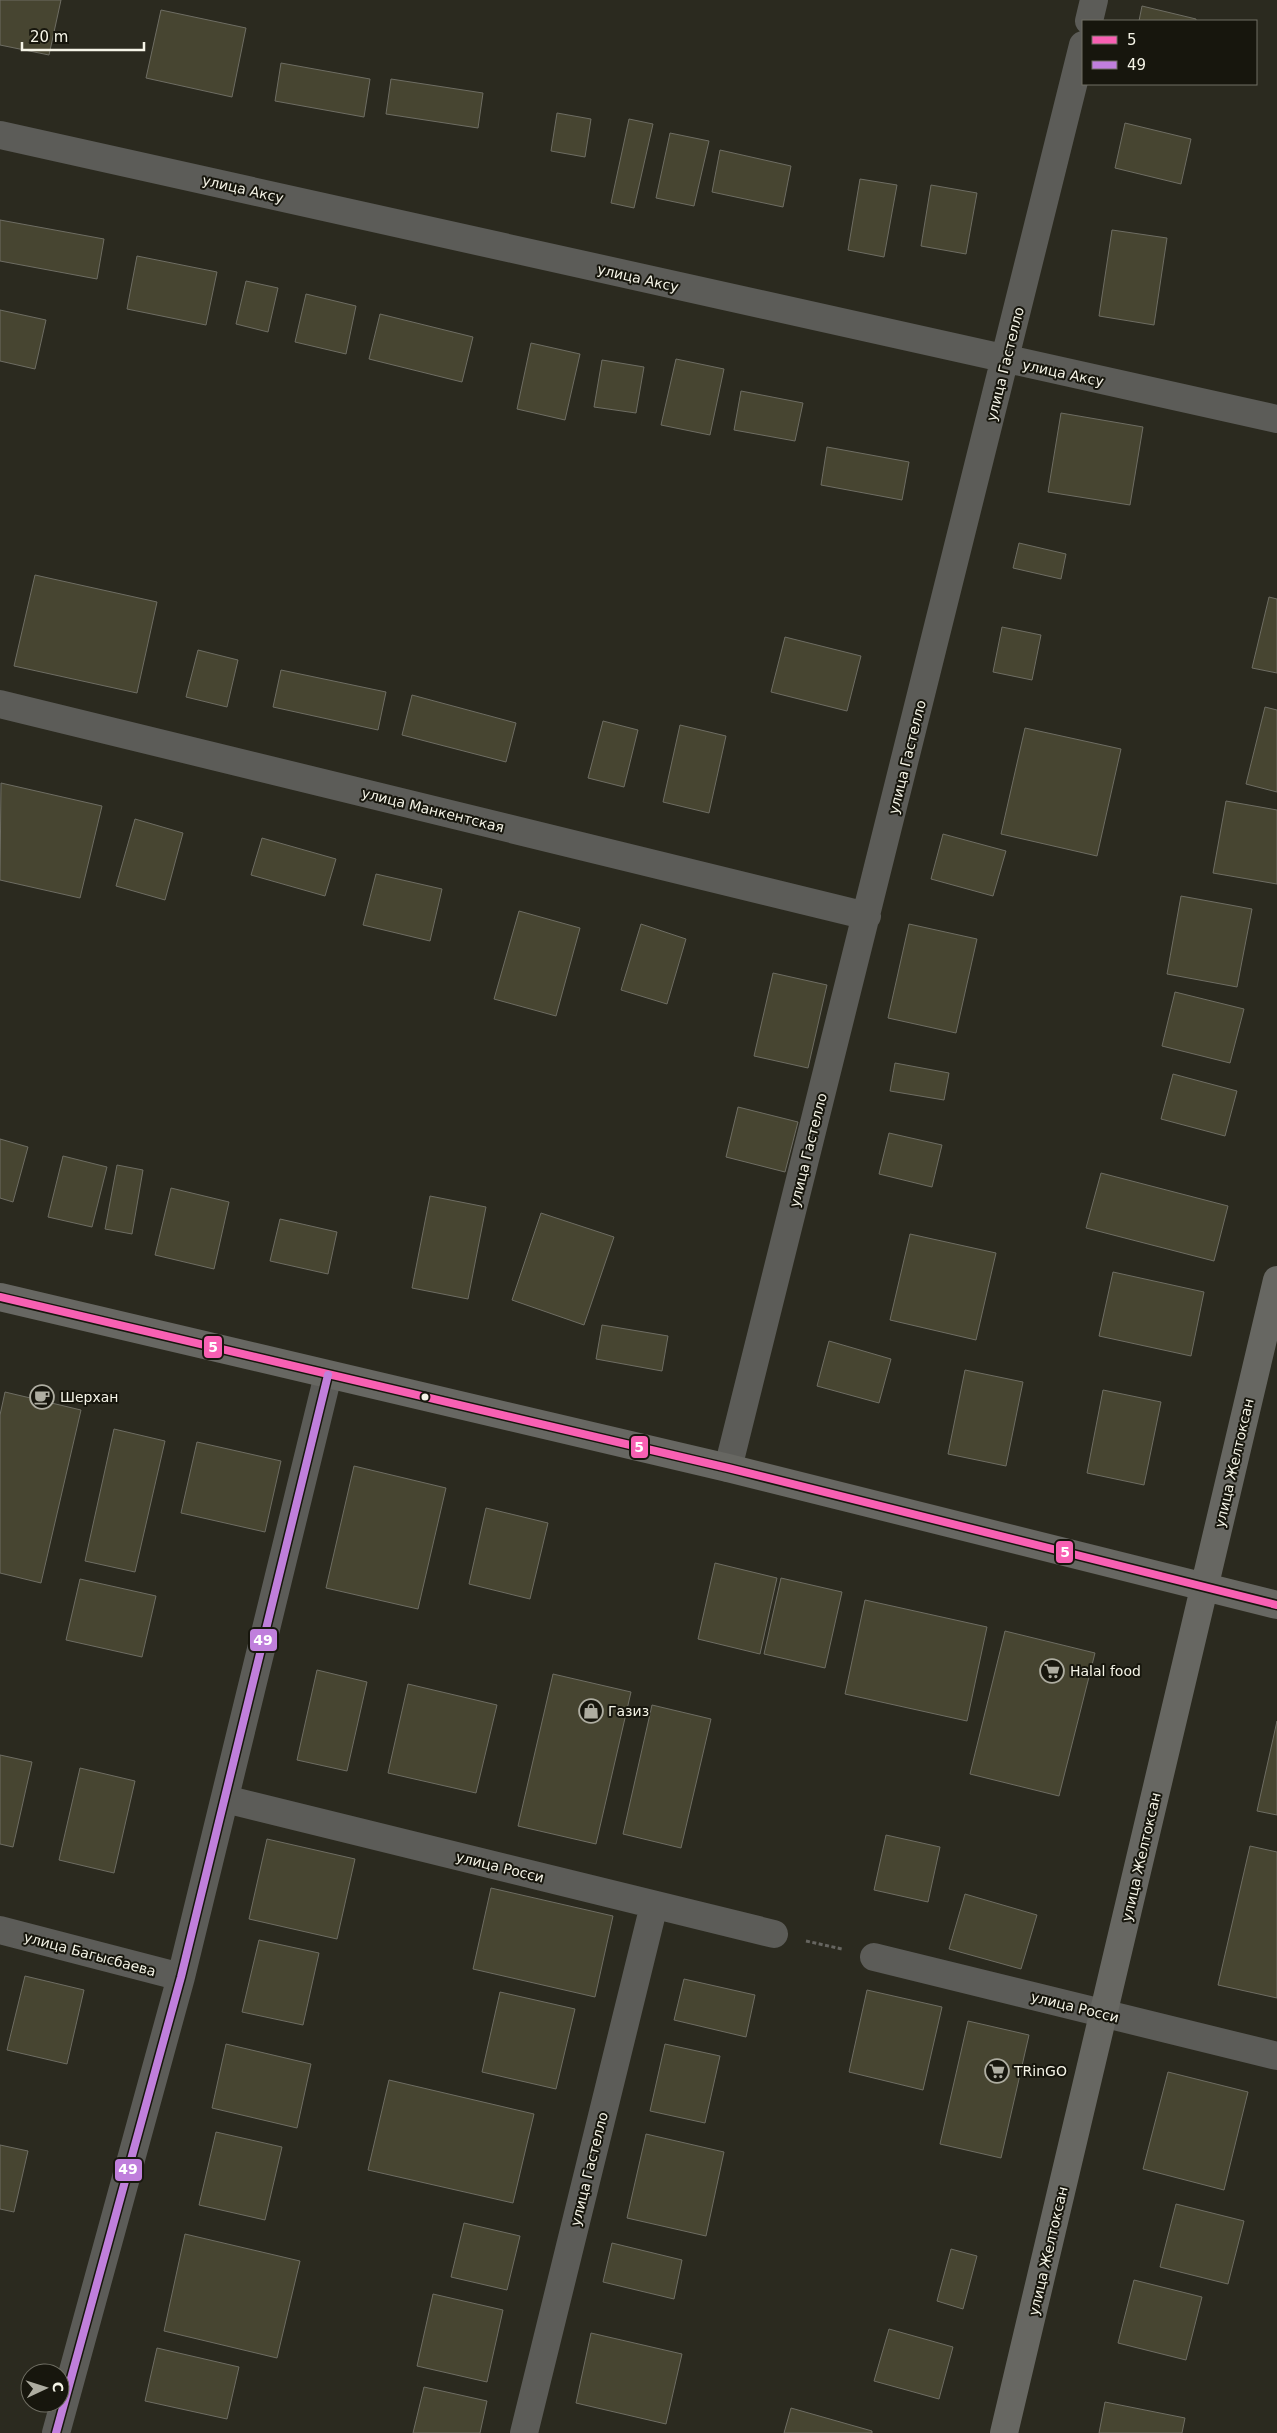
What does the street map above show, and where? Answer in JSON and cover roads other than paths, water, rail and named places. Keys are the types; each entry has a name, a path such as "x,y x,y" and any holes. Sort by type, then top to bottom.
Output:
{"main road":[{"name":"улица Желтоксан","path":"1004,2433 1277,1280"},
{"path":"0,1297 728,1468 1277,1605"}],"street":[{"path":"1089,20 1094,0"},
{"name":"улица Гастелло","path":"728,1468 1006,360 1082,49"},
{"name":"улица Аксу","path":"0,135 1277,419"},
{"name":"улица Манкентская","path":"0,704 867,916"},
{"path":"56,2433 181,1977 328,1375"},
{"name":"улица Росси","path":"225,1799 774,1934"},
{"name":"улица Гастелло","path":"524,2433 654,1905"},
{"name":"улица Багысбаева","path":"0,1930 181,1977"},
{"name":"улица Росси","path":"874,1957 1277,2056"}],"place":[{"name":"Шерхан","path":"42,1397"},
{"name":"Halal food","path":"1052,1671"},
{"name":"Газиз","path":"591,1711"},
{"name":"TRinGO","path":"997,2071"}]}
